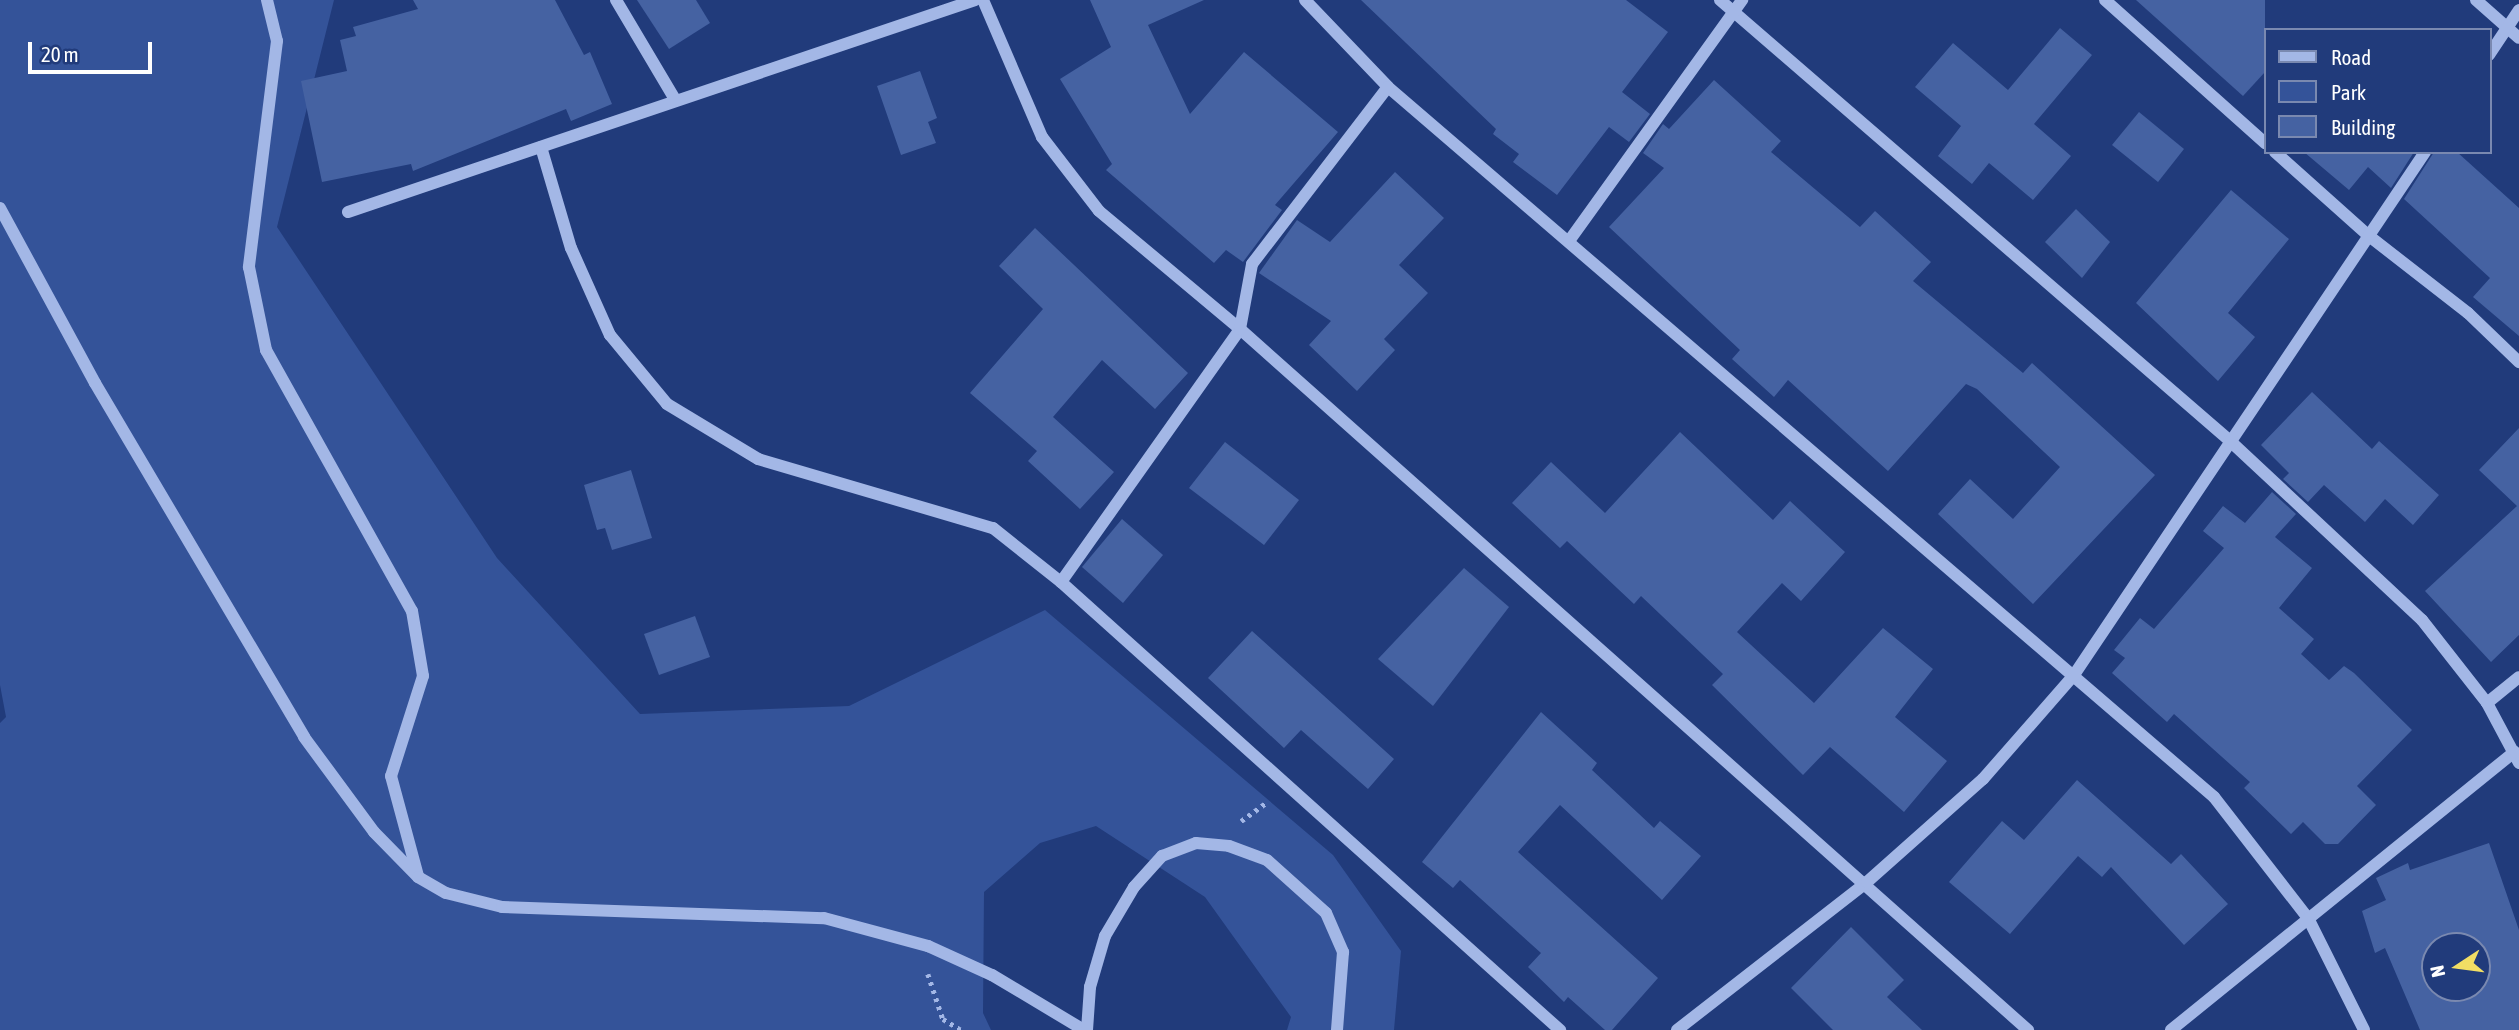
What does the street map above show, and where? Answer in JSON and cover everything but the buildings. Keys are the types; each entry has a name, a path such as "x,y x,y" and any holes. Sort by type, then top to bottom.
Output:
{"street":[{"path":"267,0 277,41 248,267 266,350 412,611 423,676 391,776 418,877"},
{"path":"616,0 676,101"},
{"path":"348,212 975,0"},
{"path":"983,0 1042,137 1099,211 1240,329 1867,882 2028,1030"},
{"path":"1305,0 1388,87 2214,796 2308,918 2351,996 2364,1030"},
{"path":"1720,0 2230,440 2422,620 2487,703 2516,758 2308,918 2171,1030"},
{"path":"1569,240 1742,0"},
{"path":"2105,0 2264,142"},
{"path":"2476,0 2519,38"},
{"path":"2491,52 2519,10"},
{"path":"1061,582 1240,329 1252,264 1388,87"},
{"path":"541,147 571,248 610,335 667,404 758,458 993,528 1061,582 1560,1030"},
{"path":"2277,154 2369,236 2468,313 2519,362"},
{"path":"1677,1030 1867,882 1983,779 2074,675 2424,154"},
{"path":"0,208 94,383 304,737 374,832 418,877 446,893 502,907 824,918 928,946 992,975 1086,1030 1090,987 1105,936 1134,887 1163,856 1196,843 1229,846 1267,860 1326,913 1343,952 1337,1030"},
{"path":"2487,703 2519,677"}],"path":[{"path":"1196,843 1251,816 1287,784"},
{"path":"928,946 928,985 943,1019 961,1030"}],"green space":[{"path":"0,0 334,0 277,227 497,558 640,714 849,706 1045,610 1333,855 1401,951 1394,1030 1287,1030 1291,1017 1205,897 1096,826 1040,843 984,892 983,1013 991,1030 0,1030 0,723 6,717 0,685"}]}
